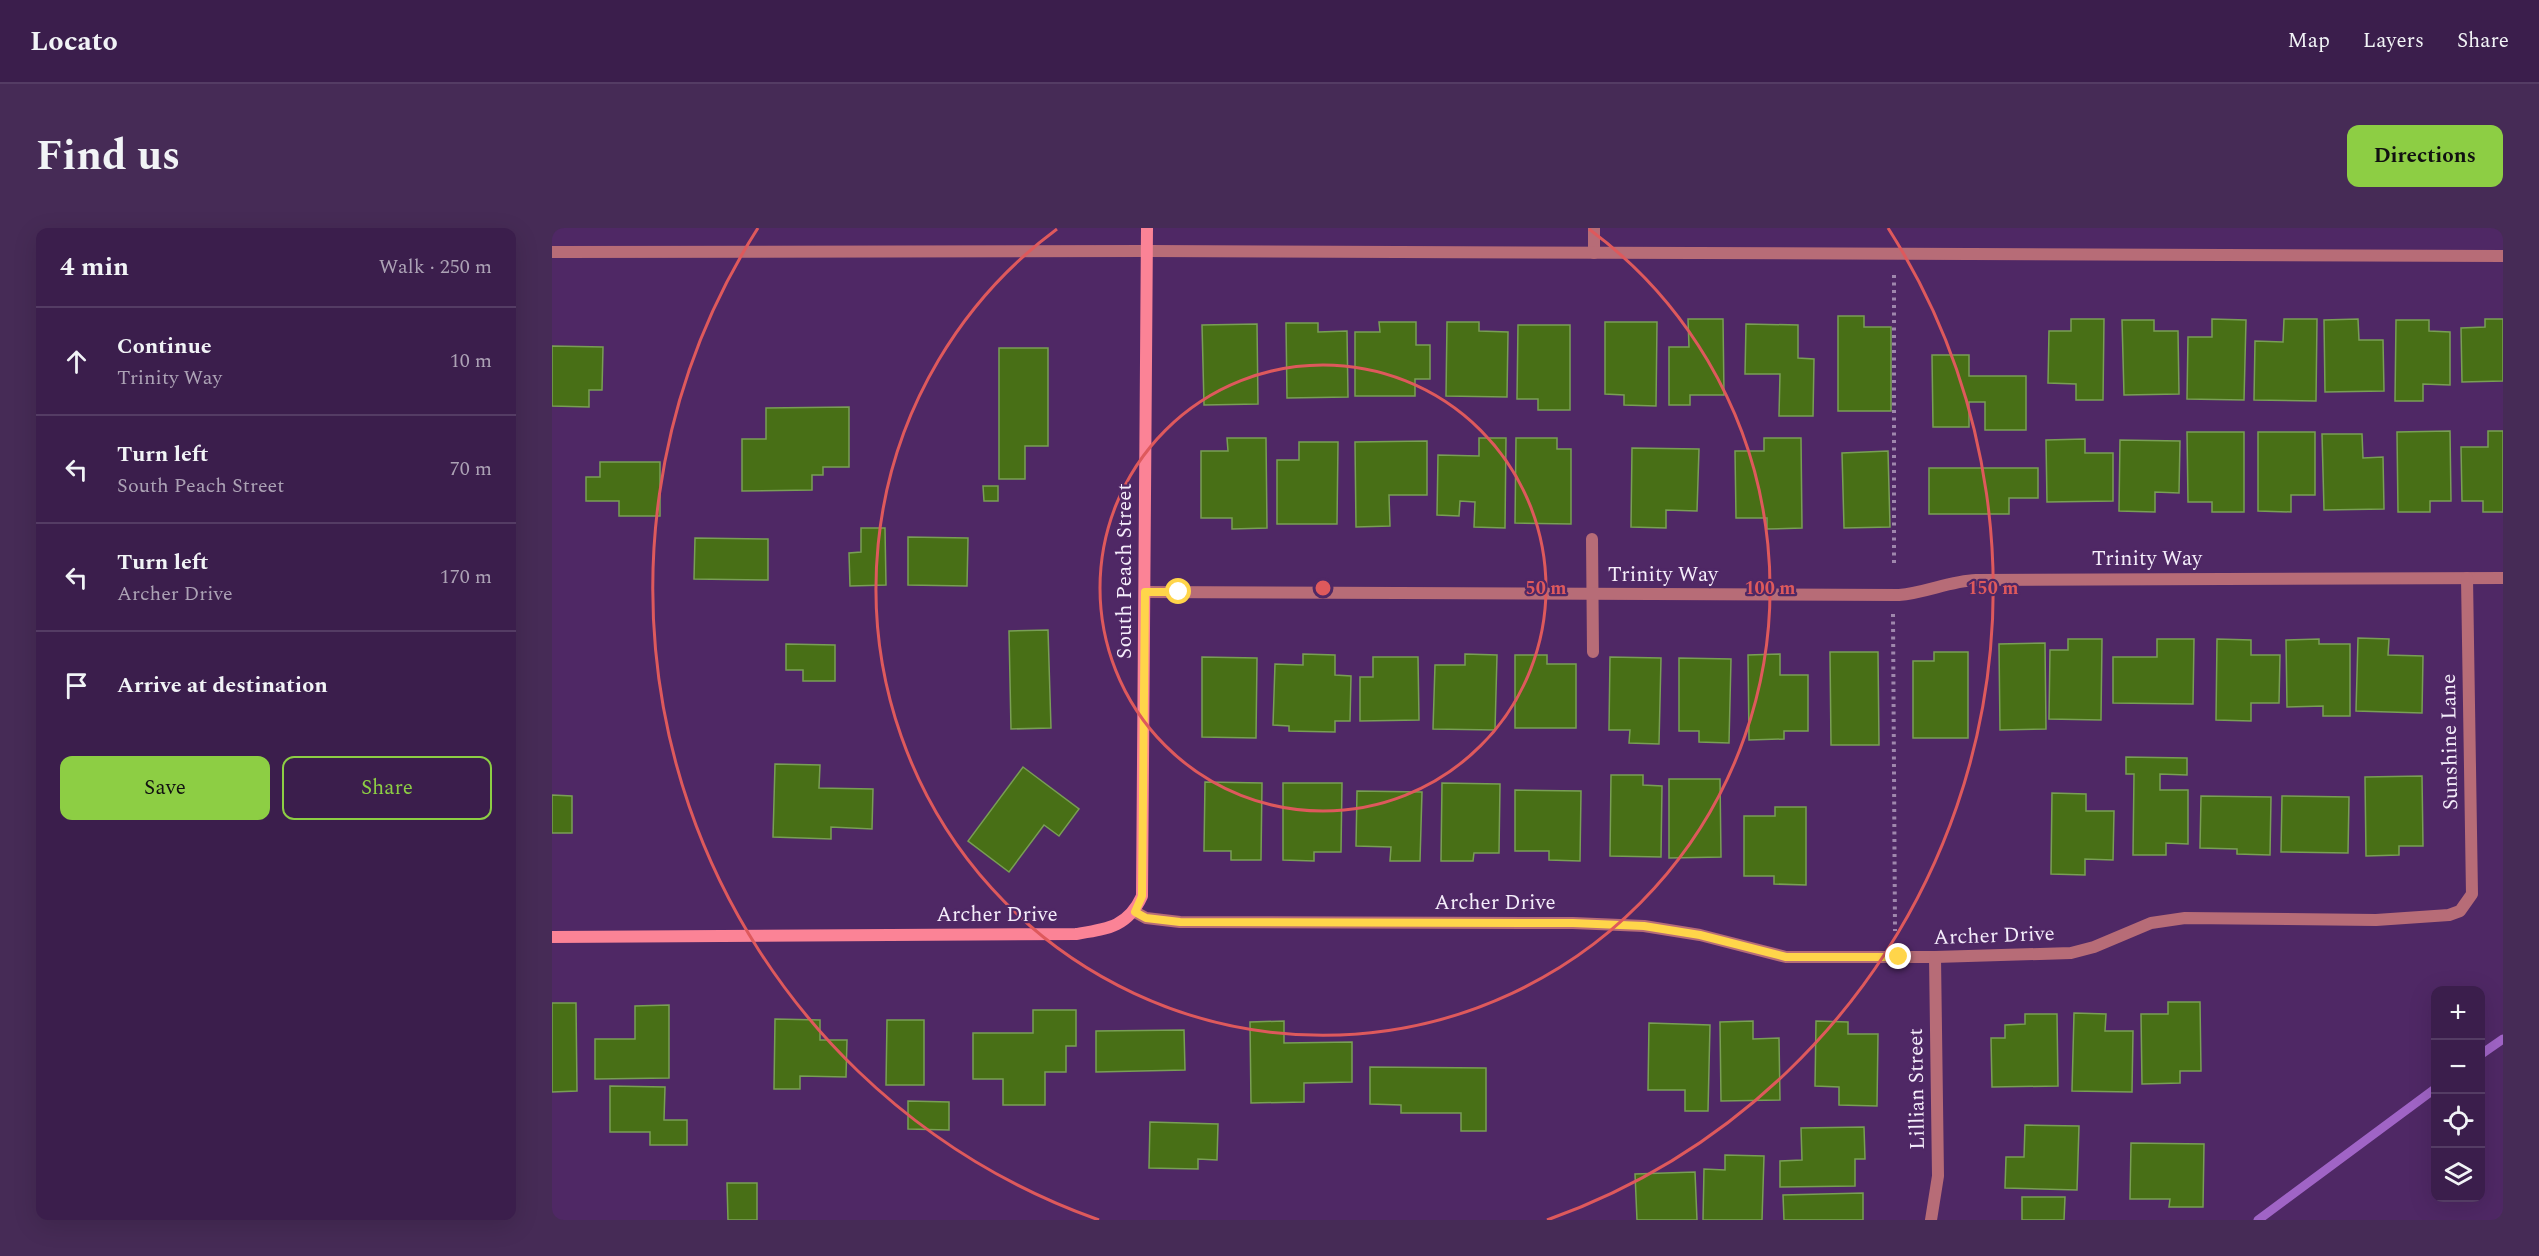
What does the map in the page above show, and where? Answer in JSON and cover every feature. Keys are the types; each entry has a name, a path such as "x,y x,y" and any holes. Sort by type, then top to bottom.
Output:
{"street":[{"name":"South Peach Street","path":"1135,912 1142,896 1147,228"},
{"path":"1594,228 1594,253"},
{"path":"552,252 1147,251 2503,256"},
{"path":"1592,539 1593,652"},
{"name":"Sunshine Lane","path":"2466,904 2472,894 2467,578"},
{"name":"Trinity Way","path":"1145,592 1899,595 1916,594 1962,580 2503,578"},
{"name":"Archer Drive","path":"552,937 1076,934 1102,930 1135,912 1146,918 1180,922 1573,923 1644,926 1700,935 1786,957 1935,957 2071,953 2094,947 2151,923 2185,918 2376,920 2449,915 2460,911 2466,904"},
{"name":"Lillian Street","path":"1932,1220 1938,1176 1935,957"}],"path":[{"path":"1894,275 1894,567"},
{"path":"1893,612 1895,931"}],"building":[{"path":"1838,316 1864,316 1864,327 1891,327 1891,411 1838,411"},
{"path":"1688,319 1723,319 1724,395 1690,395 1690,405 1669,405 1669,347 1689,347"},
{"path":"2071,319 2104,319 2103,400 2076,400 2076,384 2048,383 2049,331 2071,331"},
{"path":"2212,319 2246,320 2244,400 2187,399 2188,337 2212,337"},
{"path":"2284,319 2317,319 2316,401 2254,400 2255,341 2283,342"},
{"path":"2358,319 2359,340 2383,340 2384,391 2325,392 2324,320"},
{"path":"2485,319 2503,319 2503,381 2462,382 2461,328 2485,327"},
{"path":"2122,320 2154,320 2154,331 2178,331 2179,394 2124,395"},
{"path":"2396,320 2429,320 2429,331 2450,332 2450,385 2423,384 2423,401 2395,401"},
{"path":"1379,322 1416,322 1416,345 1430,345 1430,379 1415,379 1415,396 1355,396 1355,332 1380,332"},
{"path":"1447,322 1479,322 1479,331 1508,332 1507,397 1446,396"},
{"path":"1605,322 1657,322 1656,406 1624,405 1624,395 1605,394"},
{"path":"1286,323 1318,323 1318,332 1347,331 1348,397 1287,398"},
{"path":"1257,324 1258,404 1204,405 1202,325"},
{"path":"1746,324 1798,325 1798,358 1814,359 1813,416 1779,416 1780,374 1745,374"},
{"path":"1518,325 1570,325 1570,410 1538,410 1538,399 1517,399"},
{"path":"552,346 603,347 602,390 589,390 589,407 552,406"},
{"path":"999,348 1048,348 1048,446 1025,446 1025,479 999,479"},
{"path":"1932,355 1969,355 1969,376 2026,376 2026,430 1985,430 1985,402 1969,402 1969,427 1933,427"},
{"path":"849,407 849,467 823,467 823,475 812,475 812,490 742,491 742,439 766,439 766,408"},
{"path":"2450,431 2451,501 2430,501 2430,512 2398,512 2397,432"},
{"path":"2488,431 2503,431 2503,512 2483,512 2483,501 2462,501 2461,447 2488,447"},
{"path":"2187,432 2244,432 2244,512 2212,512 2212,502 2188,502"},
{"path":"2258,432 2315,432 2315,495 2291,495 2291,512 2258,511"},
{"path":"2322,434 2362,434 2363,458 2383,457 2384,509 2324,510"},
{"path":"1227,438 1266,438 1267,528 1232,529 1232,518 1201,518 1201,451 1228,451"},
{"path":"1479,438 1506,438 1505,528 1474,527 1475,502 1460,501 1459,516 1437,515 1438,455 1479,456"},
{"path":"1516,438 1557,438 1557,449 1571,449 1571,524 1515,523"},
{"path":"1764,438 1801,438 1802,528 1767,529 1767,518 1736,518 1735,451 1764,451"},
{"path":"2085,439 2085,453 2113,453 2113,501 2047,502 2046,440"},
{"path":"2120,440 2180,441 2179,493 2155,492 2155,512 2119,511"},
{"path":"1427,441 1427,495 1389,495 1390,526 1356,527 1355,442"},
{"path":"1299,442 1338,442 1337,524 1277,524 1277,460 1299,460"},
{"path":"1632,448 1699,449 1697,511 1666,510 1666,528 1631,527"},
{"path":"1888,451 1890,527 1844,528 1842,453"},
{"path":"600,462 660,462 660,516 619,516 619,501 586,501 586,477 600,477"},
{"path":"1929,468 2038,468 2038,498 2009,498 2009,514 1929,514"},
{"path":"983,486 998,486 998,501 984,501"},
{"path":"861,528 885,528 886,585 850,586 849,553 861,552"},
{"path":"908,537 968,538 967,586 908,585"},
{"path":"695,538 768,539 768,580 694,579"},
{"path":"1048,630 1051,728 1011,729 1009,631"},
{"path":"2358,638 2389,639 2388,655 2423,656 2422,713 2356,711"},
{"path":"2068,639 2102,639 2101,720 2049,719 2050,650 2068,650"},
{"path":"2157,639 2194,639 2193,704 2113,703 2113,657 2157,657"},
{"path":"2217,639 2251,640 2251,655 2280,655 2279,703 2251,703 2251,721 2216,720"},
{"path":"2319,639 2319,644 2350,644 2350,716 2323,716 2323,706 2287,707 2286,640"},
{"path":"2045,643 2046,729 2000,730 1999,644"},
{"path":"786,644 835,645 835,681 803,681 803,670 786,670"},
{"path":"1830,652 1878,652 1879,745 1831,745"},
{"path":"1934,652 1968,652 1968,738 1913,738 1913,661 1934,661"},
{"path":"1303,654 1335,655 1335,675 1351,676 1350,721 1335,721 1335,732 1289,731 1289,726 1273,725 1275,664 1303,665"},
{"path":"1465,654 1497,655 1495,730 1433,729 1435,665 1465,665"},
{"path":"1780,654 1780,675 1808,675 1808,731 1784,731 1784,739 1749,740 1748,655"},
{"path":"1515,655 1547,655 1547,664 1576,664 1576,728 1515,728"},
{"path":"1202,657 1257,658 1256,738 1202,737"},
{"path":"1373,657 1418,657 1419,720 1360,721 1360,677 1373,677"},
{"path":"1610,657 1661,658 1659,744 1629,743 1630,730 1609,730"},
{"path":"1679,658 1731,659 1729,743 1699,742 1699,731 1679,731"},
{"path":"2126,757 2187,758 2187,775 2160,774 2160,790 2188,790 2188,844 2166,843 2166,855 2133,855 2134,774 2126,774"},
{"path":"775,764 820,765 819,788 873,789 872,829 831,827 831,839 773,837"},
{"path":"1023,767 1079,809 1059,836 1044,825 1009,872 968,841"},
{"path":"1611,775 1643,775 1643,785 1662,786 1661,857 1610,856"},
{"path":"2422,776 2423,846 2399,846 2399,855 2366,856 2365,777"},
{"path":"1669,779 1720,779 1721,857 1669,858"},
{"path":"1205,782 1262,783 1261,860 1231,860 1231,851 1204,851"},
{"path":"1283,783 1342,783 1341,852 1314,852 1314,861 1283,860"},
{"path":"1442,783 1500,784 1499,853 1474,853 1473,861 1441,861"},
{"path":"1515,790 1581,791 1580,861 1549,860 1549,851 1515,851"},
{"path":"1357,791 1422,792 1420,861 1390,861 1391,847 1356,846"},
{"path":"2052,793 2086,794 2086,811 2114,811 2113,860 2085,859 2085,875 2051,874"},
{"path":"552,795 572,796 572,833 552,833"},
{"path":"2201,796 2271,797 2270,855 2237,854 2237,849 2200,848"},
{"path":"2282,796 2349,797 2348,853 2281,852"},
{"path":"1775,807 1806,807 1806,885 1774,884 1774,876 1744,876 1744,816 1775,816"},
{"path":"2168,1002 2200,1002 2201,1071 2180,1071 2180,1083 2142,1084 2141,1014 2168,1014"},
{"path":"552,1003 576,1003 577,1091 552,1092"},
{"path":"669,1005 669,1078 595,1079 595,1039 635,1039 635,1006"},
{"path":"1033,1010 1076,1010 1076,1046 1066,1046 1066,1072 1045,1072 1045,1105 1003,1105 1003,1079 973,1079 973,1033 1033,1033"},
{"path":"2074,1013 2106,1014 2105,1031 2133,1031 2132,1092 2072,1091"},
{"path":"2025,1014 2057,1014 2058,1086 1992,1087 1991,1038 2005,1038 2005,1025 2025,1024"},
{"path":"775,1019 820,1020 820,1040 847,1040 846,1077 800,1076 800,1089 774,1089"},
{"path":"887,1020 924,1020 924,1085 886,1085"},
{"path":"1284,1021 1284,1043 1352,1042 1352,1082 1304,1083 1304,1102 1251,1103 1250,1022"},
{"path":"1753,1021 1753,1039 1779,1038 1780,1100 1721,1101 1720,1022"},
{"path":"1816,1021 1848,1022 1848,1034 1878,1034 1877,1106 1839,1105 1839,1087 1815,1086"},
{"path":"1649,1023 1710,1025 1708,1111 1685,1111 1685,1090 1648,1090"},
{"path":"1184,1030 1185,1070 1096,1072 1096,1031"},
{"path":"1370,1067 1486,1068 1486,1131 1461,1131 1461,1113 1401,1113 1401,1105 1370,1104"},
{"path":"610,1086 665,1087 664,1120 687,1120 687,1145 650,1145 650,1132 610,1132"},
{"path":"908,1101 949,1102 949,1130 908,1129"},
{"path":"1150,1122 1218,1124 1217,1160 1198,1159 1198,1169 1149,1168"},
{"path":"2025,1125 2079,1126 2077,1190 2005,1188 2006,1157 2024,1157"},
{"path":"1864,1127 1865,1159 1855,1159 1855,1186 1780,1187 1780,1161 1802,1160 1801,1128"},
{"path":"2131,1143 2204,1144 2203,1207 2169,1207 2170,1199 2130,1199"},
{"path":"1725,1155 1764,1156 1762,1220 1703,1220 1704,1169 1725,1170"},
{"path":"1695,1172 1697,1220 1637,1220 1635,1174"},
{"path":"727,1183 757,1183 757,1220 728,1220"},
{"path":"1863,1193 1863,1220 1784,1220 1783,1195"},
{"path":"2022,1197 2065,1197 2064,1220 2022,1220"}],"waterway":[{"path":"2485,1052 2503,1039"},
{"path":"2258,1220 2431,1092"}],"route":[{"path":"1179,592 1145,592 1142,896 1135,912 1146,918 1180,922 1573,923 1644,926 1700,935 1786,957 1899,957"}]}
